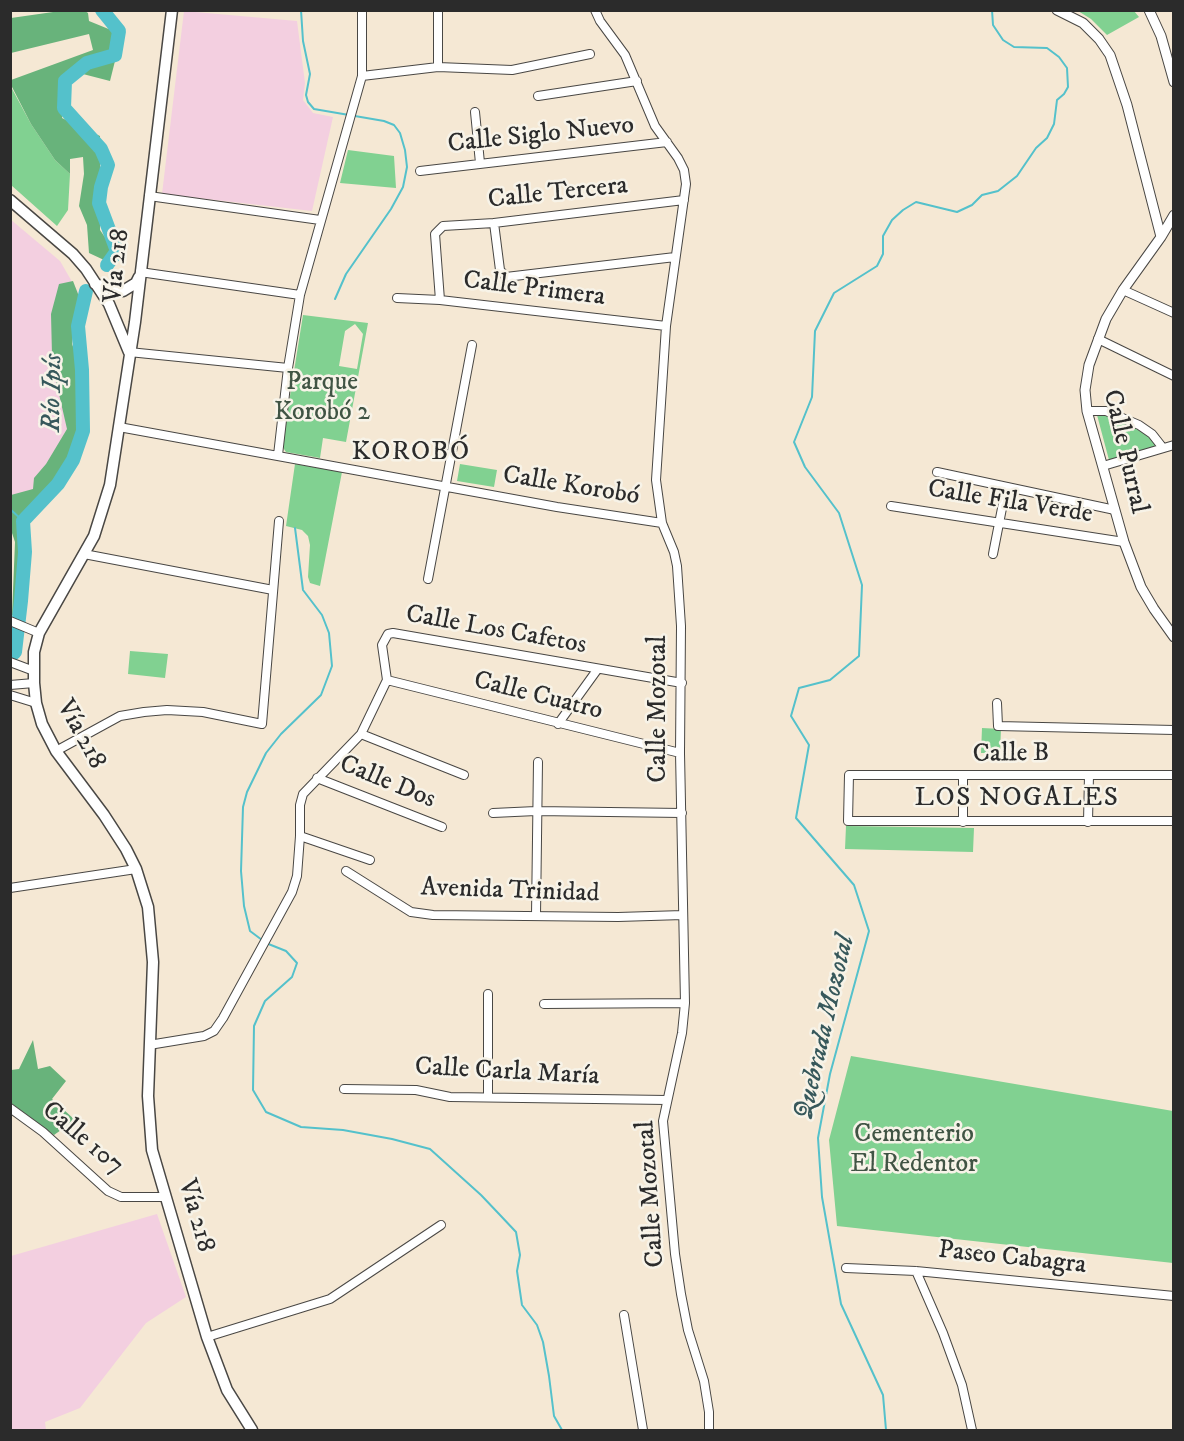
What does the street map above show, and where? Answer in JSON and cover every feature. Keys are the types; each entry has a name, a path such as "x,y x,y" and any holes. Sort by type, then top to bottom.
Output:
{"main road":[{"name":"Vía 218","path":"172,10 135,322 110,485 103,510 84,554 39,633 34,651 34,683 36,703 42,724 56,751 104,815 126,849 148,907 151,928 152,992 148,1096 152,1150 207,1337 227,1390 252,1431"},
{"path":"10,200 73,254 110,304 129,352"},
{"path":"95,284 123,291 136,283 141,272"}],"street":[{"path":"278,455 288,368 300,295 362,76 362,10"},
{"path":"438,10 438,67"},
{"name":"Calle Mozotal","path":"595,10 600,21 625,55 655,126 684,170 686,184 666,326 656,480 662,523 674,552 679,580 682,683 680,753 685,1003 682,1034 663,1120 675,1254 688,1330 704,1382 709,1412 709,1431"},
{"path":"1057,10 1083,23 1099,39 1110,55 1127,105 1161,237"},
{"path":"1149,10 1161,36 1173,78"},
{"path":"362,76 438,67 512,70 590,54"},
{"path":"538,96 637,81"},
{"path":"475,112 480,163"},
{"name":"Calle Siglo Nuevo","path":"420,171 667,142"},
{"path":"149,196 320,220"},
{"name":"Calle Tercera","path":"440,300 435,239 438,229 443,226 494,223 684,200"},
{"name":"Calle Purral","path":"1173,215 1161,237 1123,290 1106,319 1089,365 1085,390 1088,411 1124,542 1141,587 1173,637"},
{"path":"494,223 500,270 503,275 511,277 675,257"},
{"path":"141,272 300,295"},
{"path":"1123,290 1173,313"},
{"name":"Calle Primera","path":"397,298 440,300 666,326"},
{"path":"1098,339 1173,376"},
{"path":"428,579 472,345"},
{"path":"129,352 288,368"},
{"path":"1088,411 1106,411 1139,425 1152,434 1163,448"},
{"name":"Calle Korobó","path":"119,427 557,507 662,523"},
{"path":"1103,466 1173,445"},
{"path":"937,472 1114,510"},
{"path":"993,554 1005,493"},
{"name":"Calle Fila Verde","path":"891,506 1124,542"},
{"path":"56,751 120,716 144,712 167,710 218,714 262,724 279,521"},
{"path":"84,554 273,590"},
{"path":"10,621 39,633"},
{"name":"Calle Los Cafetos","path":"387,680 382,645 388,634 393,633 682,683"},
{"path":"12,663 34,671"},
{"path":"558,724 597,670"},
{"path":"149,1045 195,1039 214,1031 266,943 292,892 297,876 300,805 303,794 361,734 387,680"},
{"name":"Calle Cuatro","path":"387,680 680,753"},
{"path":"10,685 34,683"},
{"path":"10,695 36,703"},
{"path":"997,703 998,726 1173,730"},
{"path":"361,734 464,775"},
{"path":"536,915 538,762"},
{"name":"Calle B","path":"963,822 848,821 849,775 1173,775"},
{"path":"1088,822 1089,775"},
{"path":"963,776 963,822 1173,821"},
{"name":"Calle Dos","path":"317,778 442,828"},
{"path":"493,813 536,811 682,813"},
{"path":"300,836 370,860"},
{"path":"10,888 135,869"},
{"name":"Avenida Trinidad","path":"346,871 411,912 433,915 618,917 683,915"},
{"path":"488,994 488,1097"},
{"path":"544,1004 685,1003"},
{"name":"Calle Carla María","path":"344,1089 416,1090 450,1097 667,1100"},
{"name":"Calle 107","path":"10,1108 43,1132 108,1191 121,1197 165,1197"},
{"path":"207,1337 330,1299 441,1225"},
{"name":"Paseo Cabagra","path":"846,1268 916,1271 1173,1296"},
{"path":"916,1271 962,1384 972,1431"},
{"path":"624,1315 643,1431"}],"shaded area":[{"path":"184,11 297,21 305,83 303,100 313,113 333,117 312,211 162,194"},
{"path":"10,219 60,261 78,292 62,316 66,350 68,451 26,497 10,499"},
{"path":"157,1214 186,1297 146,1323 80,1408 45,1422 46,1430 11,1430 11,1256"}],"green space":[{"path":"53,11 85,11 88,13 89,21 111,30 118,49 110,81 79,73 67,89 62,118 100,136 100,230 113,249 104,260 89,253 87,225 79,206 84,174 83,157 70,159 70,174 55,160 31,124 11,85 11,80 93,50 89,34 11,53 11,18"},
{"path":"1078,11 1134,11 1139,17 1107,35 1091,19"},
{"path":"10,85 31,124 55,160 70,174 68,210 57,226 11,185"},
{"path":"348,150 394,156 396,188 340,183"},
{"path":"73,281 80,299 75,316 72,344 82,370 83,431 73,460 58,484 39,500 27,524 28,545 22,597 23,620 12,615 15,542 11,530 11,495 33,489 34,478 46,464 67,429 52,355 51,314 59,284"},
{"name":"Parque Korobó 2","path":"303,315 368,323 346,442 323,438 320,458 286,452 282,446","holes":["355,324 363,334 357,369 339,366 345,331"]},
{"path":"1107,414 1150,436 1157,446 1109,460 1097,415"},
{"path":"295,464 342,472 320,586 310,583 308,577 310,545 308,536 302,530 286,526"},
{"path":"460,464 497,470 494,487 457,481"},
{"path":"130,651 168,654 165,678 128,674"},
{"path":"982,728 1001,729 1000,753 981,753"},
{"path":"846,826 974,828 973,852 845,849"},
{"path":"33,1040 38,1069 50,1066 66,1081 52,1099 75,1120 54,1135 11,1103 11,1070 19,1069"},
{"name":"Cementerio El Redentor","path":"851,1056 1173,1111 1173,1263 837,1226 829,1140"}],"waterway":[{"name":"Río Ipís","path":"102,10 119,31 115,55 87,63 65,81 64,108 101,149 108,165 99,203 117,251 107,265"},
{"path":"301,10 303,41 310,74 306,95 308,102 314,109 384,121 394,125 400,133 405,150 407,167 403,187 391,209 346,274 335,299"},
{"name":"Quebrada Mozotal","path":"886,1430 883,1395 841,1304 822,1197 818,1138 830,1074 869,931 854,885 796,818 809,745 791,716 799,688 830,680 859,656 862,585 839,513 805,467 794,442 812,397 815,331 834,293 877,266 883,254 883,236 892,220 916,202 957,212 972,205 982,195 998,191 1017,176 1036,148 1047,138 1054,124 1057,100 1068,87 1067,68 1059,57 1047,48 1014,47 1003,40 993,25 992,10"},
{"name":"Río Ipís","path":"10,656 15,652 21,601 25,552 23,521 58,484 73,460 83,431 82,370 78,326 86,291"},
{"path":"10,509 23,521"},
{"path":"295,528 303,590 322,615 329,633 332,666 321,695 281,734 266,753 247,792 243,807 241,871 244,906 250,931 266,943 286,951 297,963 292,977 265,1001 254,1026 253,1090 266,1112 301,1127 343,1130 430,1149 481,1195 516,1232 520,1255 517,1271 522,1305 537,1325 543,1342 554,1416 562,1430"}],"district":[{"name":"KOROBÓ","path":"411,453"},
{"name":"LOS NOGALES","path":"1017,799"}]}
